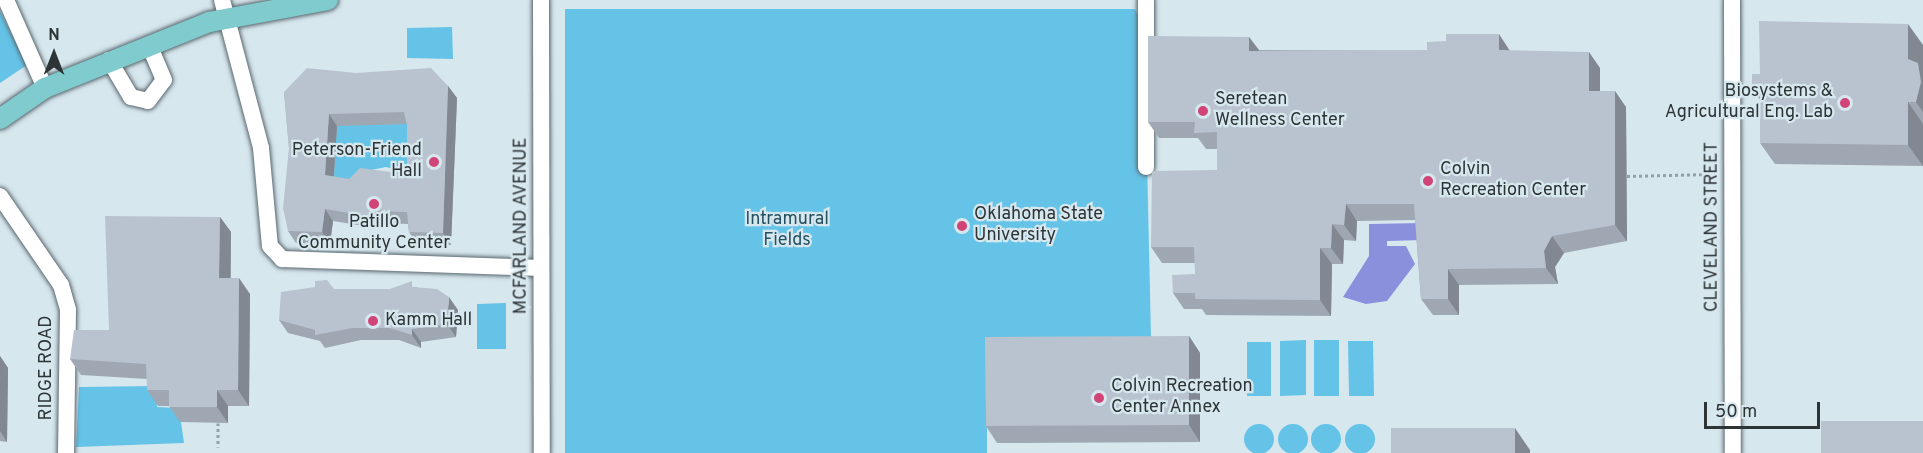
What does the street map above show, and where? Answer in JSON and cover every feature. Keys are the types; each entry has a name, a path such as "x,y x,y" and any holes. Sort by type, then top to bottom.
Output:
{"main road":[{"path":"0,119 45,88 149,45 224,8 328,0"}],"street":[{"path":"6,0 45,88"},
{"name":"MCFARLAND AVENUE","path":"541,0 542,453"},
{"path":"1146,0 1146,167"},
{"name":"CLEVELAND STREET","path":"1732,0 1733,453"},
{"path":"224,8 261,148 270,246 282,260 541,268"},
{"path":"109,60 131,97 148,101 164,80 149,45"},
{"name":"RIDGE ROAD","path":"0,196 61,285 68,310 66,453"}],"path":[{"path":"1628,176 1711,174"},
{"path":"374,243 375,234"},
{"path":"218,423 218,447"}],"green space":[{"name":"Intramural Fields","path":"565,9 1135,9 1144,27 1151,337 987,338 987,453 565,453"},
{"path":"0,11 27,65 0,83"},
{"path":"452,27 453,59 407,58 407,28"},
{"path":"349,122 412,124 414,173 394,198 394,169 386,167 361,172 361,185 333,187 334,138 337,126"},
{"path":"506,303 506,349 477,349 477,304"},
{"path":"1306,340 1306,395 1280,396 1280,341"},
{"path":"1314,340 1339,340 1339,396 1314,396"},
{"path":"1348,341 1373,341 1374,396 1349,396"},
{"path":"1247,342 1271,342 1271,396 1247,396"},
{"path":"156,386 157,407 179,408 184,443 76,447 79,387"},
{"path":"1259,424 1270,428 1274,439 1270,450 1259,454 1248,450 1244,439 1248,428"},
{"path":"1293,424 1299,425 1307,433 1307,445 1299,453 1293,454 1287,453 1279,445 1278,439 1279,433 1287,425"},
{"path":"1326,424 1337,428 1341,439 1337,450 1326,454 1315,450 1311,439 1315,428"},
{"path":"1360,424 1366,425 1374,433 1374,445 1366,453 1360,454 1354,453 1346,445 1345,439 1346,433 1354,425"}],"shaded area":[{"path":"1423,223 1423,240 1387,241 1387,246 1406,246 1415,264 1387,301 1366,304 1343,297 1369,256 1369,224"}],"building":[{"name":"Biosystems & Agricultural Eng. Lab","path":"1759,21 1908,24 1908,59 1918,63 1921,82 1916,102 1908,102 1908,145 1760,143 1760,90 1752,89 1752,74 1760,74"},
{"name":"Colvin Recreation Center","path":"1446,34 1499,34 1499,50 1589,52 1589,91 1615,91 1615,225 1552,236 1544,251 1546,268 1448,269 1448,299 1421,299 1414,204 1346,204 1344,225 1332,224 1331,248 1320,248 1320,300 1195,299 1195,293 1173,293 1172,275 1195,274 1194,247 1151,247 1152,171 1217,170 1217,132 1194,133 1195,122 1148,122 1148,36 1249,37 1249,51 1427,50 1427,42 1446,41"},
{"name":"Peterson-Friend Hall","path":"307,68 356,73 431,68 448,86 443,233 409,232 407,212 374,211 374,217 325,209 322,232 288,231 283,208 289,148 284,92","holes":["404,112 407,125 407,174 360,168 349,179 325,175 329,114"]},
{"path":"105,216 220,217 219,278 239,278 238,390 217,390 217,407 169,407 169,390 147,390 146,364 70,359 74,330 109,330"},
{"name":"Kamm Hall","path":"327,280 334,289 390,289 412,281 412,287 437,289 449,297 447,324 412,329 412,335 390,328 352,328 315,335 315,330 279,320 281,292 315,287 315,281"},
{"name":"Colvin Recreation Center Annex","path":"1189,336 1189,425 986,426 985,337"},
{"path":"1821,421 1923,421 1923,453 1821,453"},
{"path":"1391,428 1515,428 1515,453 1391,453"}],"place":[{"name":"Biosystems & Agricultural Eng. Lab","path":"1845,103"},
{"name":"Seretean Wellness Center","path":"1203,111"},
{"name":"Peterson-Friend Hall","path":"434,162"},
{"name":"Colvin Recreation Center","path":"1428,181"},
{"name":"Patillo Community Center","path":"374,204"},
{"name":"Oklahoma State University","path":"962,226"},
{"name":"Kamm Hall","path":"373,321"},
{"name":"Colvin Recreation Center Annex","path":"1099,398"}]}
